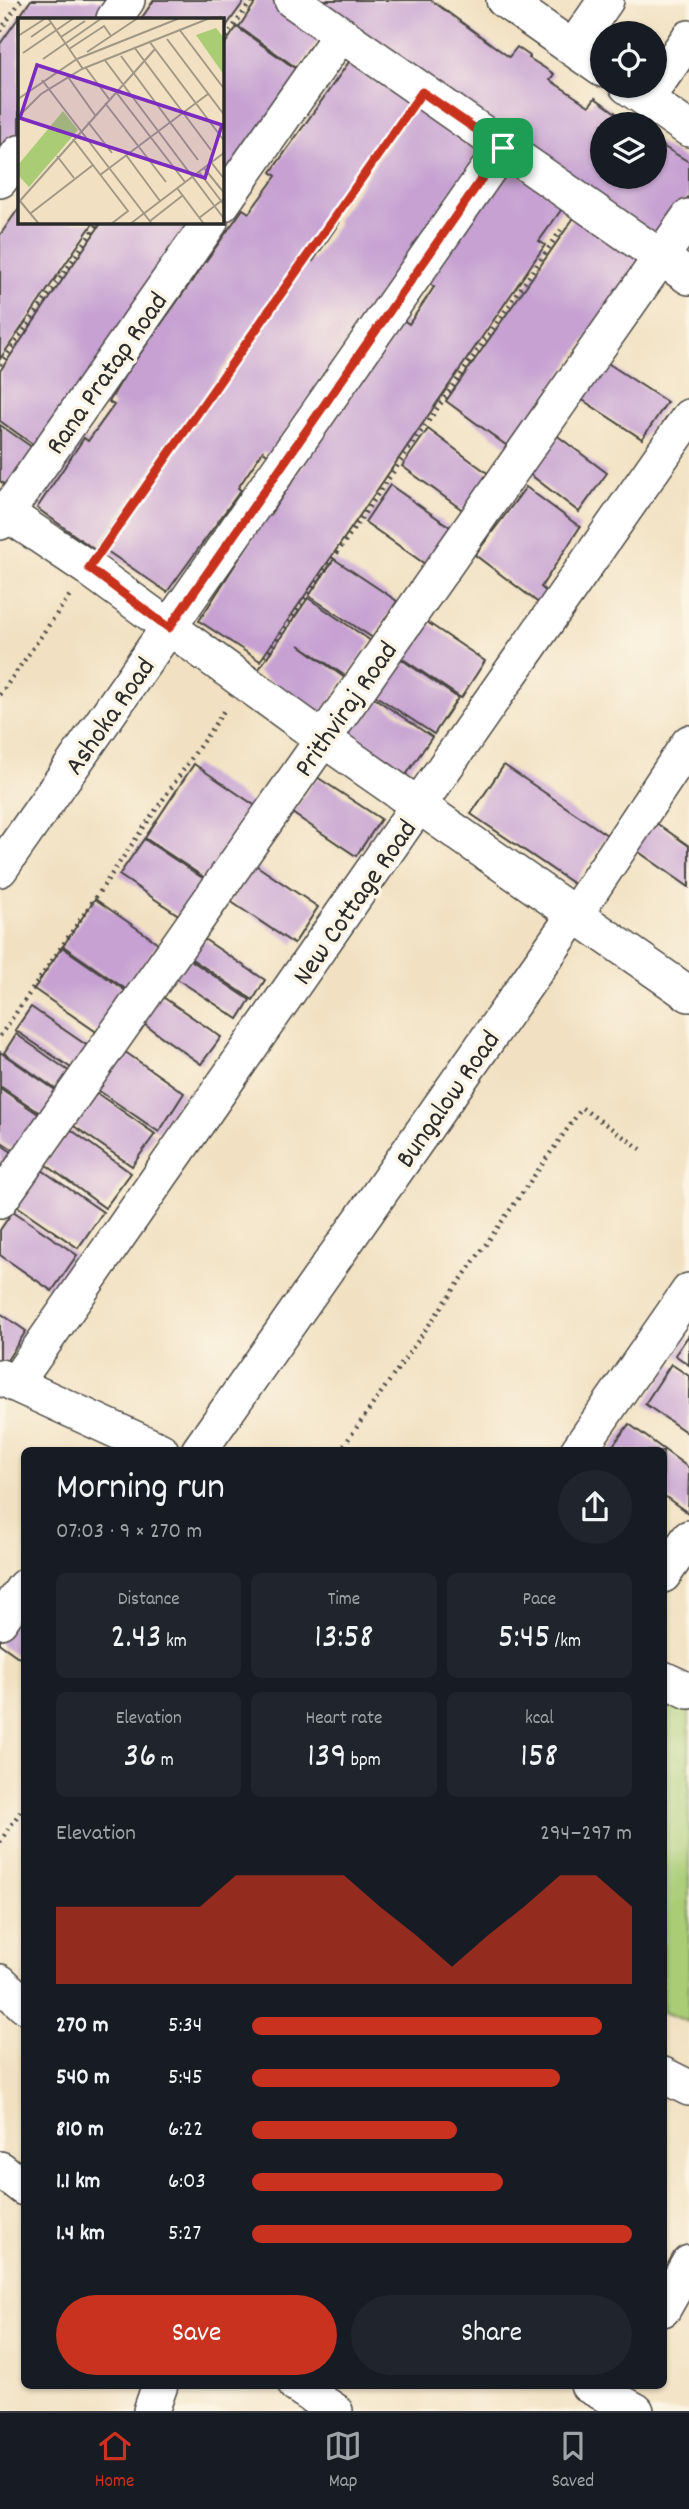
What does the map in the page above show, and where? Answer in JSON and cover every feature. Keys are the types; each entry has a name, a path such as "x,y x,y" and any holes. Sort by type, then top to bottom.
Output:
{"street":[{"path":"115,18 127,0"},
{"path":"292,0 675,268"},
{"path":"504,0 590,60"},
{"path":"573,48 606,0"},
{"path":"224,202 341,34"},
{"path":"667,60 689,38"},
{"path":"645,98 689,129"},
{"name":"Ashoka Road","path":"0,869 503,148"},
{"path":"0,180 18,154"},
{"name":"Prithviraj Road","path":"0,1200 323,739 675,268 689,217"},
{"name":"Rana Pratap Road","path":"2,515 209,224"},
{"name":"New Cottage Road","path":"7,1380 419,807 689,417"},
{"path":"2,515 89,568 323,739 689,993"},
{"name":"Bungalow Road","path":"202,1447 576,913 689,743"},
{"path":"581,1447 689,1291"},
{"path":"7,1380 139,1447"},
{"path":"667,1569 689,1538"},
{"path":"0,1621 21,1591"},
{"path":"667,1681 689,1691"},
{"path":"0,1982 21,2002"},
{"path":"667,2078 689,2088"},
{"path":"0,2169 21,2186"},
{"path":"667,2302 689,2263"},
{"path":"150,2411 158,2389"},
{"path":"302,2389 335,2411"}],"path":[{"path":"0,31 21,0"},
{"path":"224,40 252,0"},
{"path":"0,695 422,92"},
{"path":"0,1036 244,681 361,520 580,202"},
{"path":"0,365 98,224"},
{"path":"343,1447 582,1108 641,1149"},
{"path":"0,1842 21,1810"}],"green space":[{"path":"667,1701 689,1711 689,2022 667,2014"}],"building":[{"path":"31,0 117,0 106,18 18,18"},
{"path":"154,0 245,0 224,29 224,18 142,18"},
{"path":"257,0 281,0 325,31 298,69 239,27"},
{"path":"309,0 431,0 509,57 517,47 554,74 550,80 589,106 595,98 614,112 590,112 590,189 667,189 667,149 689,162 689,196 656,241"},
{"path":"18,18 18,139 0,165 0,44"},
{"path":"237,27 303,74 224,182 224,45"},
{"path":"354,55 414,98 95,550 37,508 84,438 88,441 114,405 109,402 125,375 243,209 249,213 276,176 271,172"},
{"path":"418,101 483,146 269,455 263,451 238,488 241,490 167,592 107,551 310,258 313,261 339,223 336,221"},
{"path":"508,166 564,206 539,241 545,245 260,661 199,621 267,515 269,516 402,319 409,324 434,287 427,282"},
{"path":"18,209 18,224 93,224 0,359 0,235"},
{"path":"580,209 645,254 510,448 446,401"},
{"path":"101,224 198,224 37,447 0,421 0,371"},
{"path":"603,360 667,402 642,439 578,397"},
{"path":"0,425 39,452 12,490 0,481"},
{"path":"428,429 494,478 468,514 402,466"},
{"path":"555,434 607,473 579,512 527,472"},
{"path":"390,485 450,527 425,564 365,522"},
{"path":"526,487 580,527 541,587 548,593 540,604 475,555"},
{"path":"334,559 397,601 373,638 309,596"},
{"path":"308,598 371,641 347,677 299,645 345,678 321,715 257,672"},
{"path":"421,618 485,661 461,698 397,655"},
{"path":"395,655 458,698 434,734 370,692"},
{"path":"370,695 432,737 406,775 344,733"},
{"path":"194,764 257,807 208,880 145,838"},
{"path":"504,765 607,835 574,884 471,814"},
{"path":"317,777 381,819 356,856 292,813"},
{"path":"652,820 689,846 689,887 633,848"},
{"path":"144,839 207,881 183,918 119,875"},
{"path":"254,864 318,907 294,944 230,901"},
{"path":"95,899 158,943 127,990 63,946"},
{"path":"201,937 265,980 253,1000 189,957"},
{"path":"62,947 126,991 98,1033 34,989"},
{"path":"186,957 250,1000 238,1019 174,977"},
{"path":"157,993 221,1037 201,1064 138,1020"},
{"path":"31,1007 95,1051 80,1074 15,1030"},
{"path":"16,1034 80,1079 68,1098 4,1053"},
{"path":"121,1049 184,1093 159,1132 95,1088"},
{"path":"0,1052 64,1096 49,1119 0,1086"},
{"path":"0,1088 47,1120 21,1155 0,1141"},
{"path":"91,1089 155,1134 132,1166 68,1122"},
{"path":"70,1129 131,1173 105,1208 45,1164"},
{"path":"0,1144 22,1159 0,1189"},
{"path":"39,1168 103,1212 78,1248 14,1204"},
{"path":"13,1211 77,1255 52,1291 0,1255 0,1230"},
{"path":"0,1313 26,1331 0,1371"},
{"path":"689,1335 689,1365 675,1355"},
{"path":"671,1364 689,1376 689,1434 645,1404"},
{"path":"629,1424 660,1447 612,1447"},
{"path":"667,1452 689,1468 688,1513 667,1498"},
{"path":"18,1612 21,1614 21,1659 0,1644 0,1638"}],"route":[{"path":"422,92 503,148 169,628 89,568 422,92"}]}
